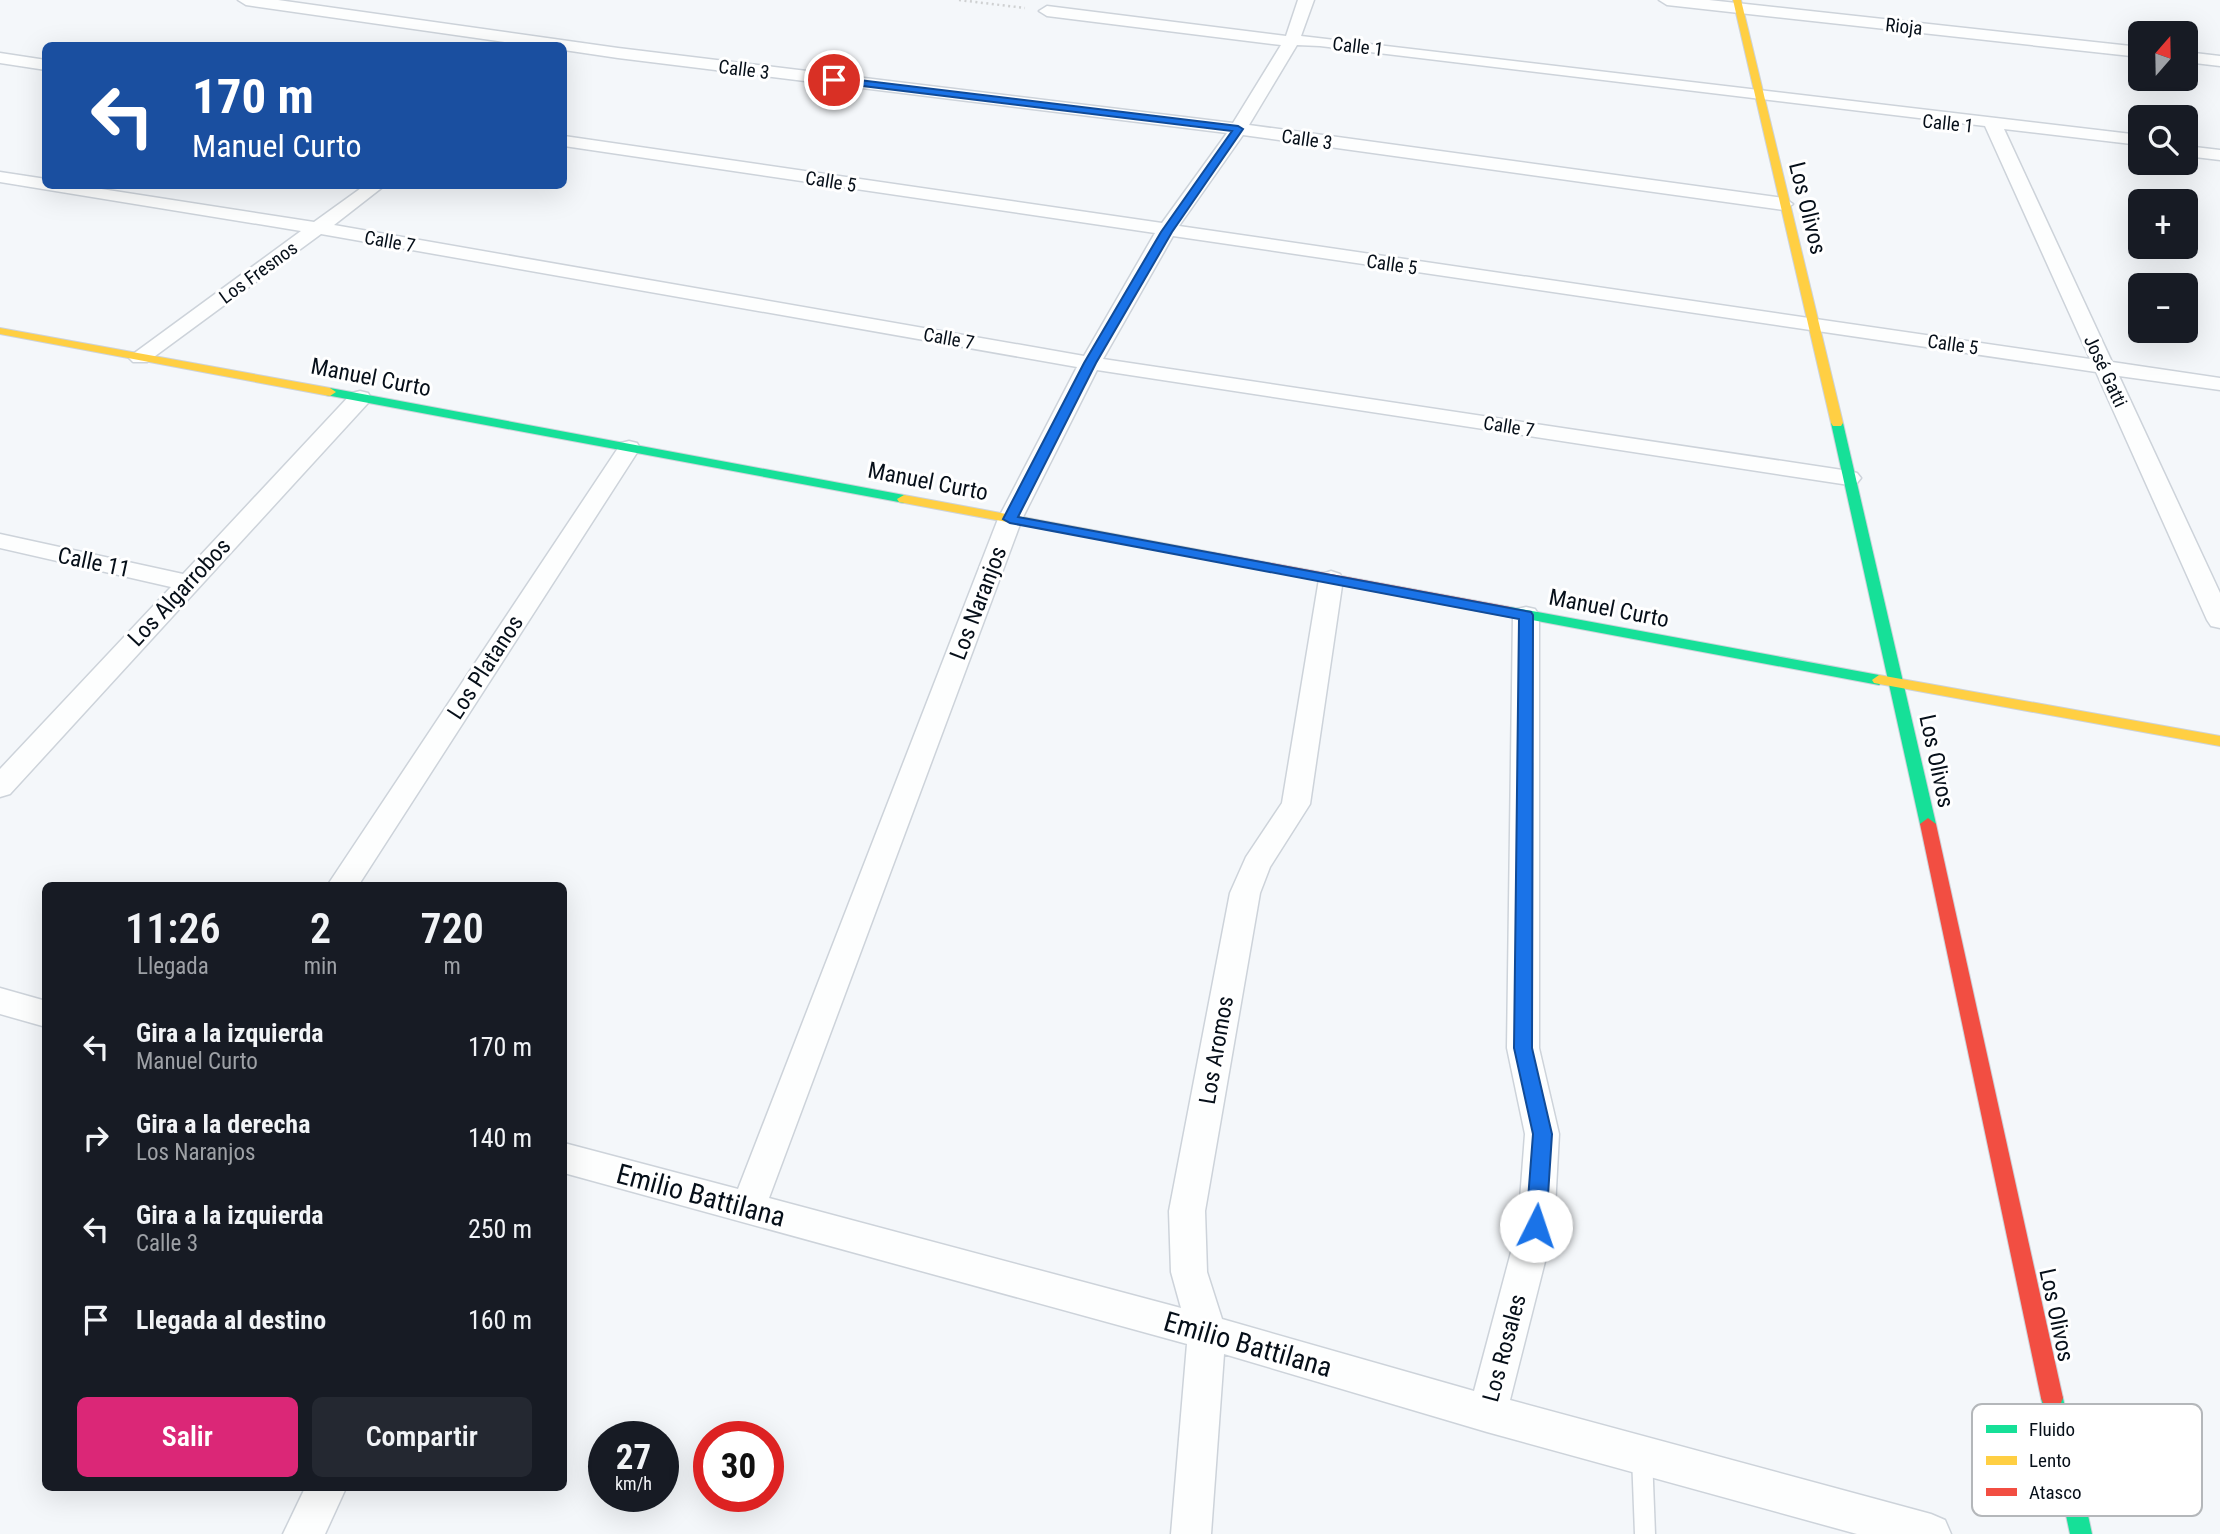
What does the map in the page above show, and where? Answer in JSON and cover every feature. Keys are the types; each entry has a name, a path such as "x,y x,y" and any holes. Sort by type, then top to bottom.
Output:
{"street":[{"name":"Calle 3","path":"247,0 536,42"},
{"name":"Los Naranjos","path":"748,1208 1010,519 1090,363 1166,232 1238,129 1292,40 1306,0"},
{"name":"Rioja","path":"1667,0 1738,4 2128,51"},
{"name":"Los Olivos","path":"1738,4 1898,684 2053,1404"},
{"name":"Calle 1","path":"1047,11 1320,41 1758,95 1799,105 2128,139"},
{"name":"Calle 3","path":"567,46 1238,129 1784,204"},
{"path":"0,58 42,64"},
{"path":"2198,58 2220,61"},
{"name":"Calle 1","path":"1993,125 2128,144"},
{"name":"José Gatti","path":"1993,125 2220,620"},
{"name":"Calle 5","path":"567,141 1166,232 1813,323 2220,384"},
{"path":"2198,146 2220,149"},
{"path":"2198,152 2220,155"},
{"name":"Calle 7","path":"0,177 42,184"},
{"name":"Calle 7","path":"73,189 317,228 1090,363 1849,478"},
{"name":"Los Fresnos","path":"141,358 370,189"},
{"name":"Manuel Curto","path":"0,331 1898,684 2220,741"},
{"name":"Los Algarrobos","path":"0,787 360,398"},
{"name":"Los Platanos","path":"345,882 629,448"},
{"name":"Calle 11","path":"0,541 187,583"},
{"name":"Los Aromos","path":"1191,1534 1207,1332 1189,1272 1187,1211 1245,893 1256,865 1296,804 1331,579"},
{"name":"Los Rosales","path":"1487,1413 1536,1226 1542,1134 1523,1048 1526,615"},
{"path":"0,1002 42,1013"},
{"name":"Emilio Battilana","path":"567,1159 1207,1332 1487,1413 1931,1534"},
{"path":"303,1534 324,1491"},
{"name":"Los Olivos","path":"2077,1516 2081,1534"}],"lane":[{"path":"1643,1455 1645,1534"}],"path":[{"path":"959,0 1047,11"}],"traffic: fast":[{"path":"330,392 904,499"},
{"path":"1837,423 1928,824"},
{"path":"1510,612 1879,680"},
{"path":"2052,1398 2053,1404"},
{"path":"2077,1516 2081,1534"}],"traffic: slow":[{"path":"1737,0 1837,423"},
{"path":"0,331 330,392"},
{"path":"904,499 1211,556"},
{"path":"1879,680 2220,741"}],"traffic: jam":[{"path":"1211,556 1510,612"},
{"path":"1928,824 2052,1398"}],"route":[{"path":"834,80 1238,129 1166,232 1090,363 1010,519 1526,615 1523,1048 1542,1134 1536,1226"}]}
